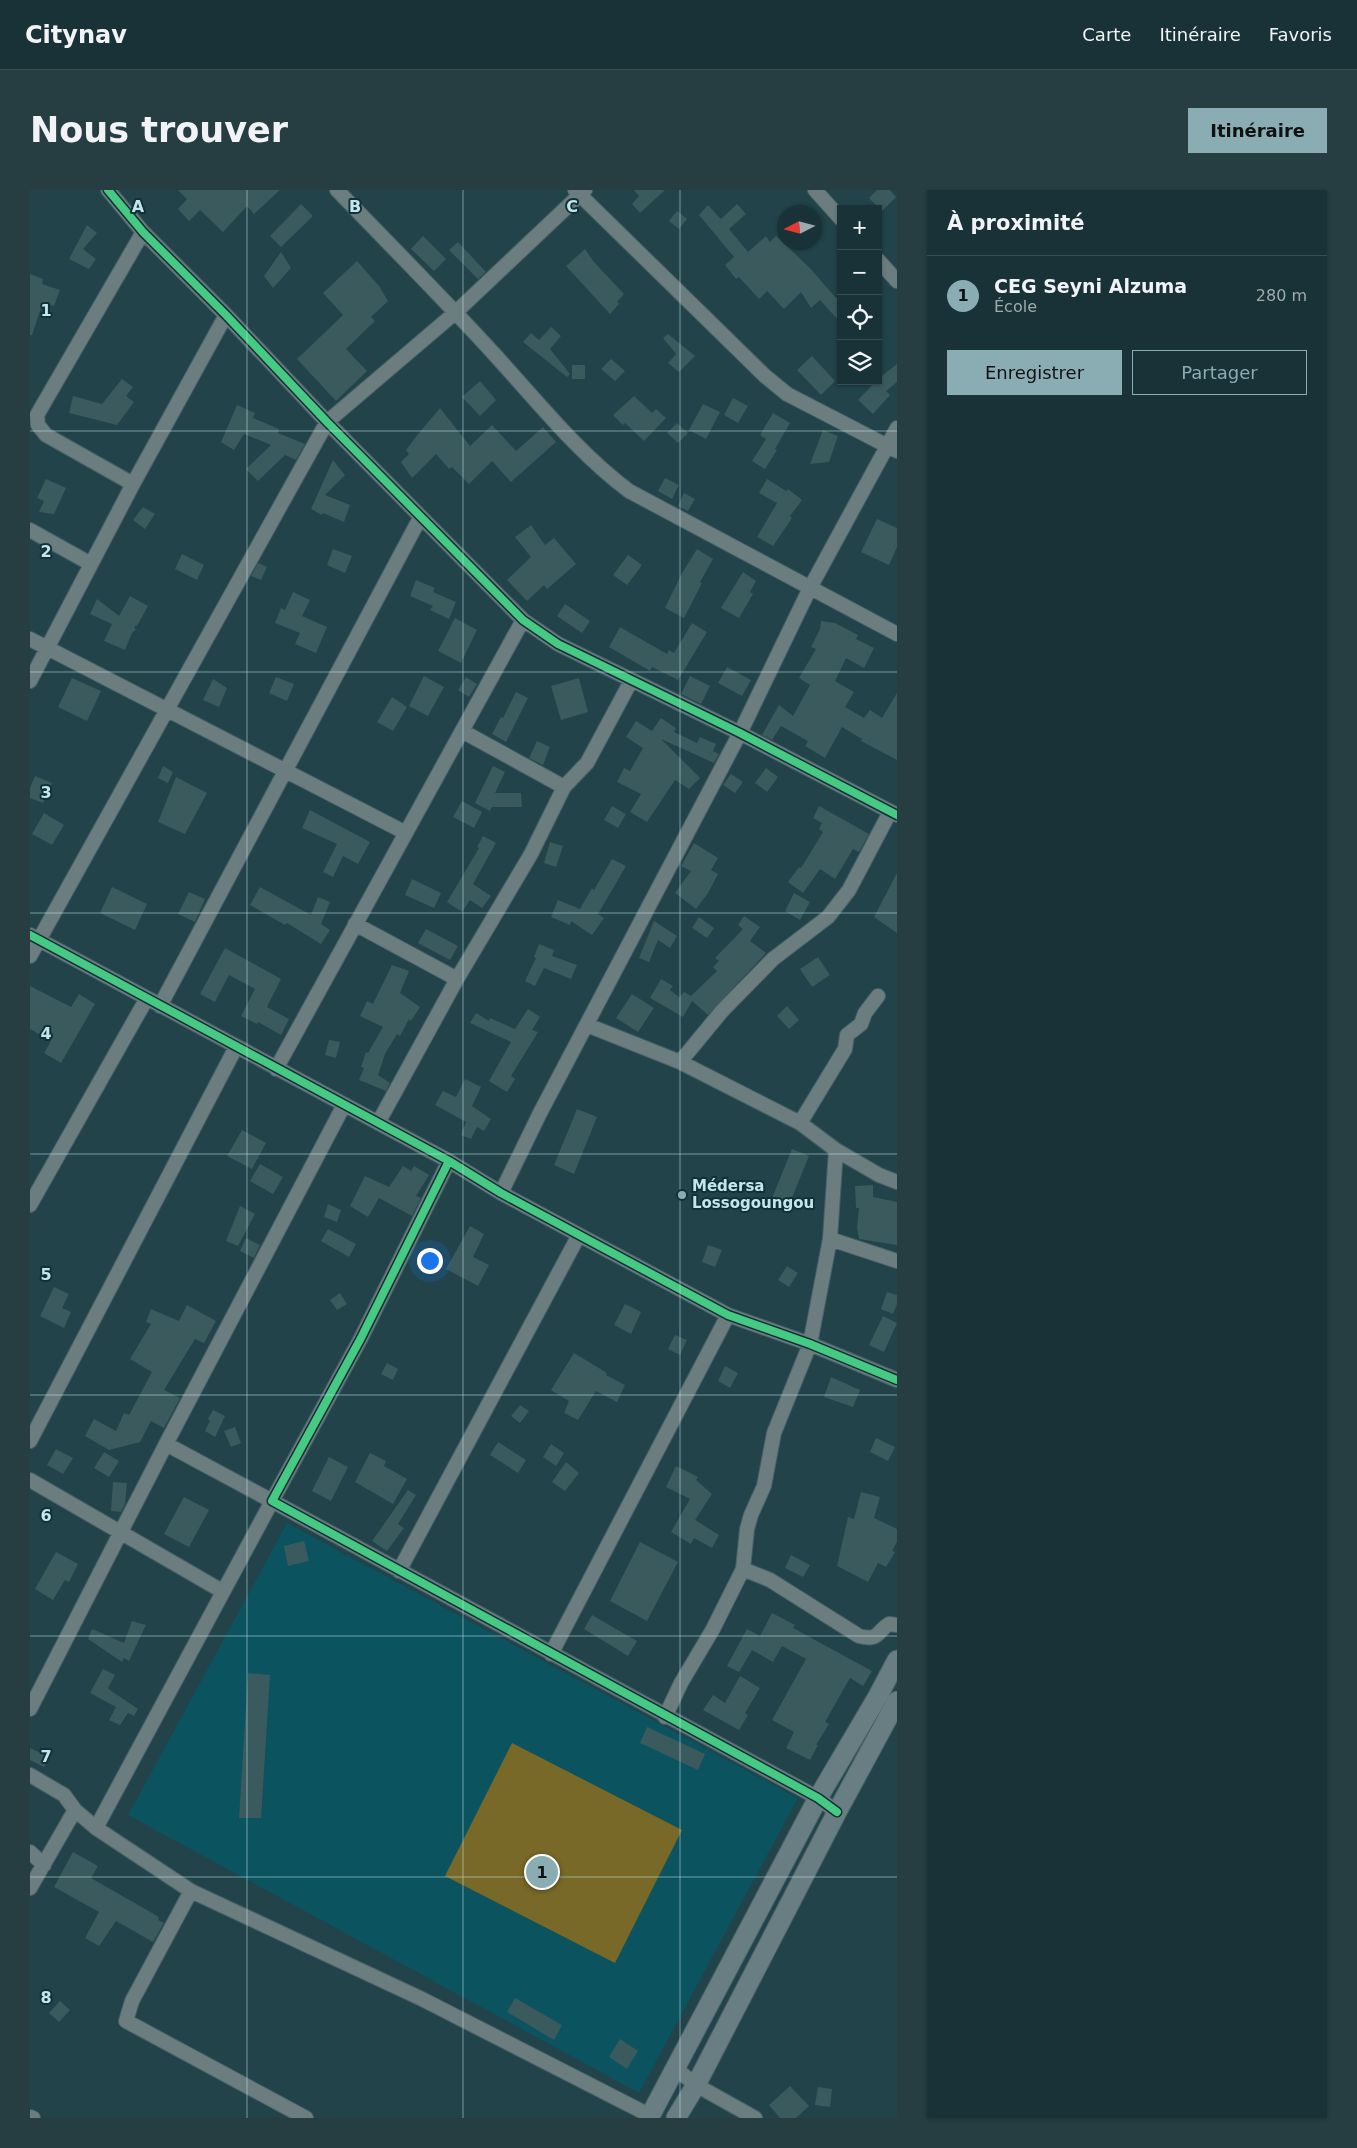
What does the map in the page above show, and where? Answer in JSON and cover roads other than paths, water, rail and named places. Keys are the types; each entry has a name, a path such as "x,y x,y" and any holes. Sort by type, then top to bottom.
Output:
{"main road":[{"path":"650,2117 818,1798 897,1660"},
{"path":"676,2118 696,2085 837,1812 896,1706"}],"street":[{"path":"108,190 143,232 226,315 326,422 523,620 558,644 740,733 894,814 849,890 828,917 774,959 722,1011 680,1062"},
{"path":"337,190 456,312 583,451 609,476 629,491 897,634"},
{"path":"815,190 837,215"},
{"path":"30,956 34,938 166,710 326,422 456,312 580,192 765,376 787,394 892,449"},
{"path":"133,484 46,435 38,425 37,416 143,232"},
{"path":"882,264 897,281"},
{"path":"30,681 133,484 226,315"},
{"path":"501,1193 587,1024 740,733 810,588 892,449 897,428"},
{"path":"160,1006 420,518"},
{"path":"30,530 91,564"},
{"path":"276,1069 523,620"},
{"path":"30,639 406,833"},
{"path":"378,1123 456,979 531,854 564,787 588,763 631,680"},
{"path":"462,731 564,787"},
{"path":"355,924 456,979"},
{"path":"34,938 449,1161 501,1193 728,1315 810,1344 897,1380"},
{"path":"800,1123 845,1049 847,1035 861,1024 865,1012 878,996"},
{"path":"30,1205 147,998"},
{"path":"587,1024 680,1062 800,1123 836,1150 879,1175 897,1182"},
{"path":"30,1441 236,1047"},
{"path":"30,1709 166,1444 344,1105"},
{"path":"665,1716 681,1683 713,1629 743,1569 747,1529 764,1486 774,1433 810,1344 830,1239 836,1150"},
{"path":"96,1828 360,1338 449,1161"},
{"path":"399,1571 579,1235"},
{"path":"830,1239 897,1261"},
{"path":"551,1654 728,1315"},
{"path":"166,1444 818,1798 837,1812"},
{"path":"30,1480 222,1591"},
{"path":"743,1569 770,1580 858,1636 874,1637 880,1634 886,1626 890,1624 897,1625"},
{"path":"878,1696 896,1706"},
{"path":"30,1775 64,1794 75,1810 96,1828 191,1891 422,1999 650,2117"},
{"path":"30,1888 75,1810"},
{"path":"30,1852 44,1865"},
{"path":"191,1891 132,2001 126,2022 306,2118"},
{"path":"676,2069 696,2085 755,2118"}],"place":[{"name":"Médersa Lossogoungou","path":"682,1195"},
{"name":"CEG Seyni Alzuma","path":"542,1872"}]}
